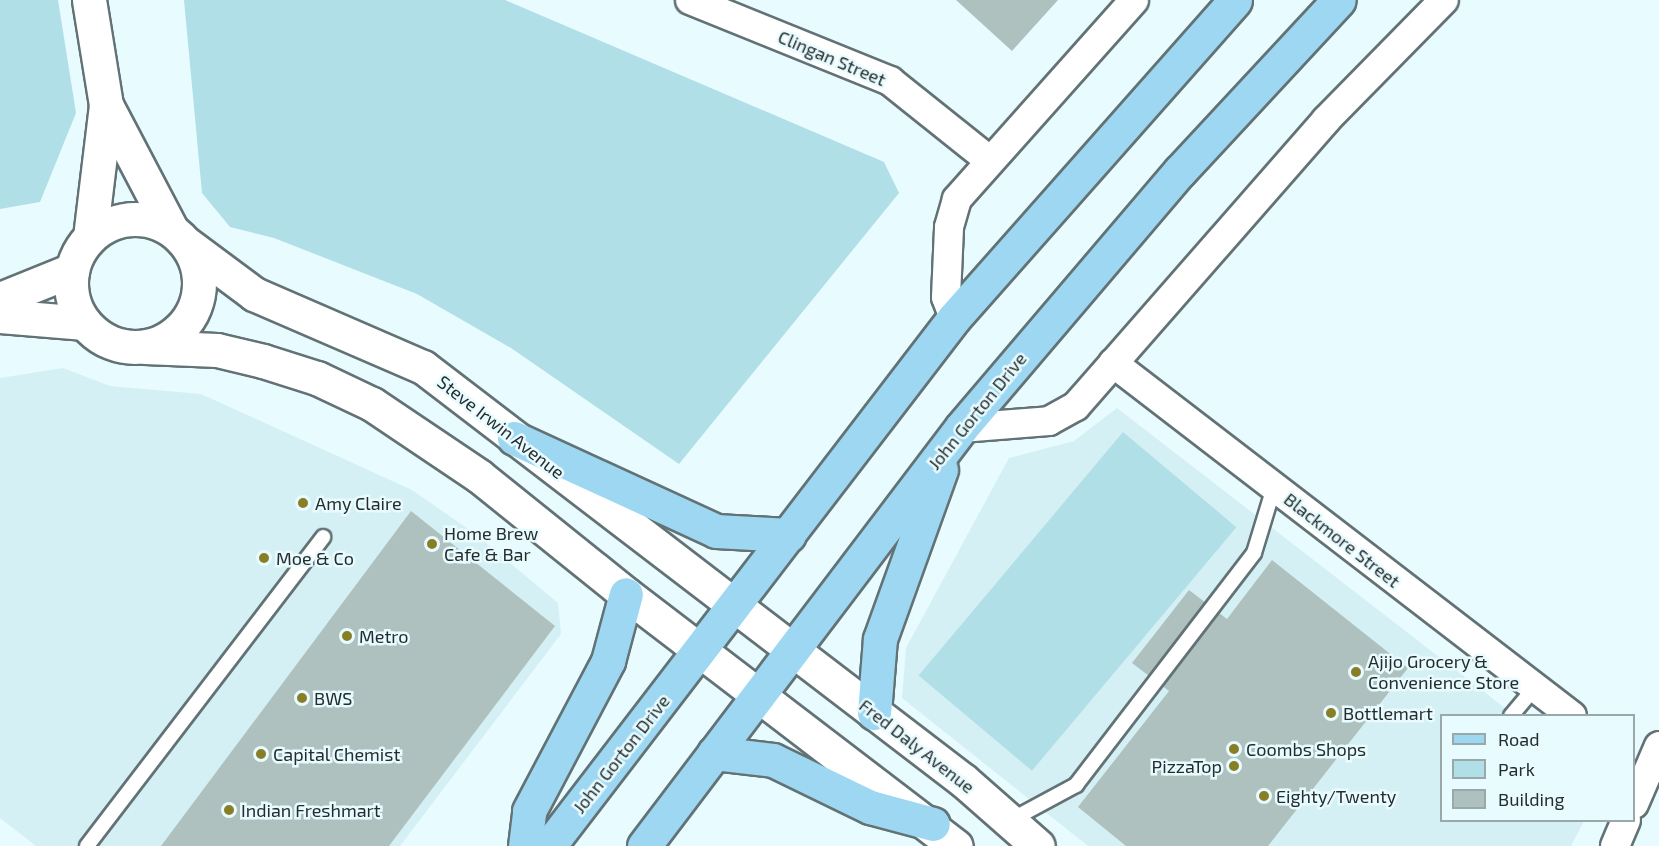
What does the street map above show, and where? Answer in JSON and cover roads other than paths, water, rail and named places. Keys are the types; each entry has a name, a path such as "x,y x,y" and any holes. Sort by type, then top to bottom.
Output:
{"main road":[{"name":"John Gorton Drive","path":"549,846 702,651 954,318 1235,0"},
{"name":"John Gorton Drive","path":"644,846 956,434 1180,171 1339,0"},
{"path":"874,713 880,639 956,434"},
{"path":"514,438 716,531 789,535"},
{"path":"525,846 529,811 608,661 626,594"},
{"path":"714,753 773,760 870,807 933,824"}],"street":[{"path":"89,0 106,105 90,237 72,270 75,307 85,323 112,343 217,351 263,361 317,378 372,404 479,476 626,594 933,824 957,846"},
{"name":"Clingan Street","path":"690,0 890,81 989,160"},
{"path":"954,318 946,297 949,227 957,199 989,160 1134,0"},
{"path":"956,434 1048,421 1076,405 1326,120 1444,0"},
{"path":"106,105 179,237 197,264 200,286 195,307 183,326 166,340 146,347"},
{"path":"90,237 108,224 129,219 151,220 179,237"},
{"name":"Steve Irwin Avenue","path":"179,237 254,294 423,367 792,650"},
{"path":"0,300 72,270"},
{"path":"0,316 85,323"},
{"name":"Blackmore Street","path":"1113,363 1569,714"},
{"name":"Fred Daly Avenue","path":"792,650 1011,820 1038,846"},
{"path":"1635,800 1648,754"},
{"path":"1615,846 1625,822"}],"lane":[{"path":"1011,820 1076,785 1254,553 1274,488"},
{"path":"87,846 323,537"},
{"path":"1513,714 1534,687"}],"place":[{"name":"Amy Claire","path":"303,503"},
{"name":"Home Brew Cafe & Bar","path":"432,544"},
{"name":"Moe & Co","path":"264,558"},
{"name":"Metro","path":"347,636"},
{"name":"Ajijo Grocery & Convenience Store","path":"1356,672"},
{"name":"BWS","path":"302,698"},
{"name":"Bottlemart","path":"1331,713"},
{"name":"Coombs Shops","path":"1234,749"},
{"name":"Capital Chemist","path":"261,754"},
{"name":"PizzaTop","path":"1234,766"},
{"name":"Eighty/Twenty","path":"1264,796"},
{"name":"Indian Freshmart","path":"229,810"}]}
